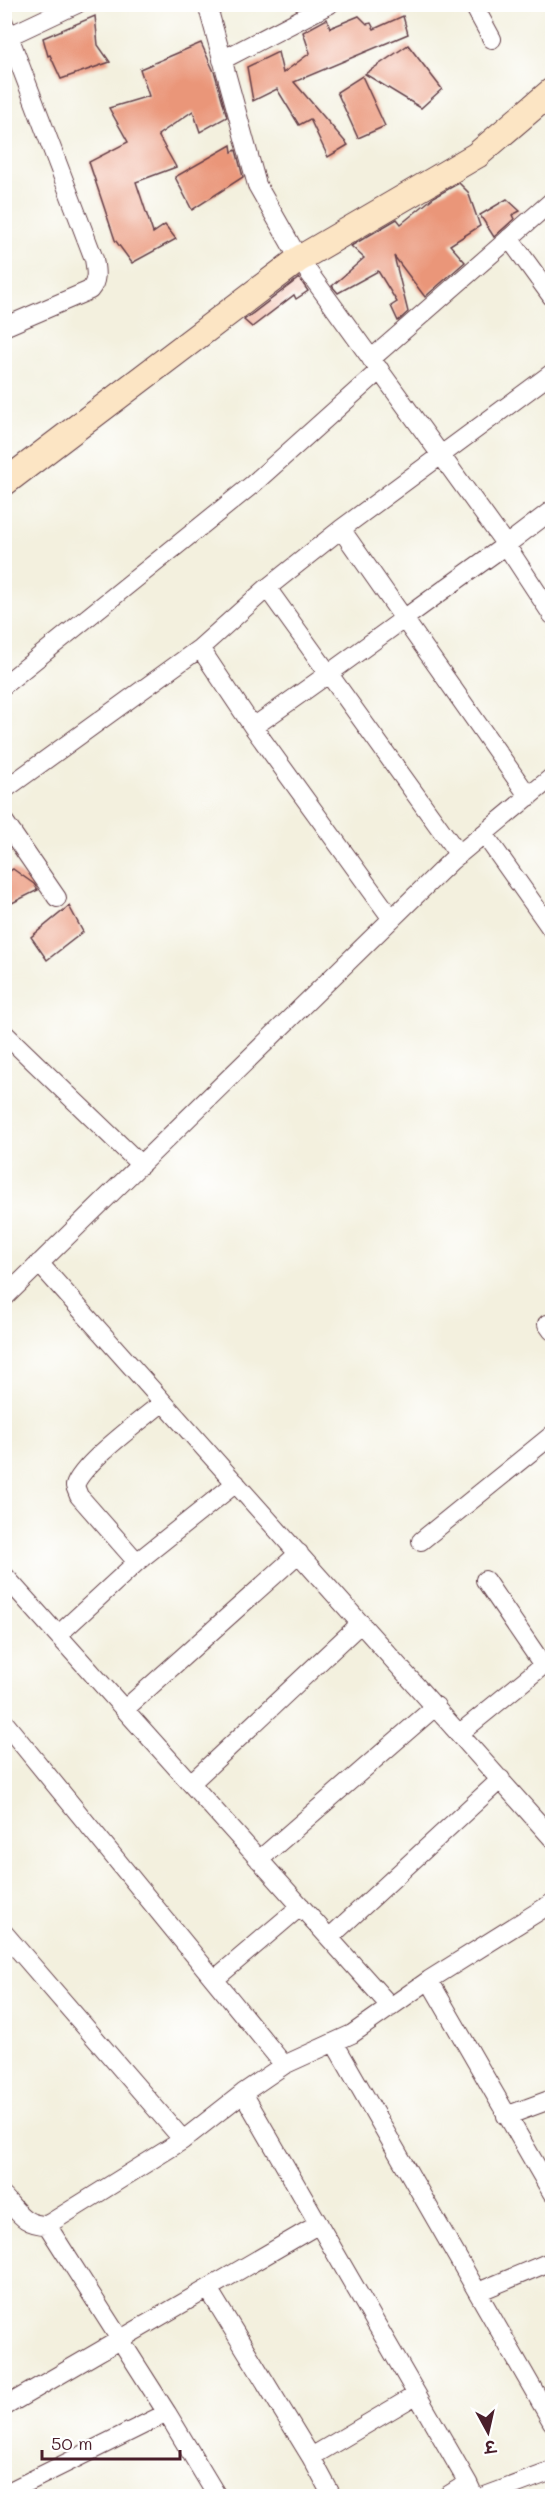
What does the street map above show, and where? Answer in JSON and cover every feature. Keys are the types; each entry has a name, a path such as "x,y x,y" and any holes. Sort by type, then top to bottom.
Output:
{"street":[{"path":"4,327 90,290 95,282 94,259 7,30 77,4"},
{"path":"207,4 257,185 299,259 506,545 552,615"},
{"path":"222,60 330,4"},
{"path":"473,4 492,39"},
{"path":"4,483 299,259 477,155 552,91"},
{"path":"4,685 253,484 509,238 552,201"},
{"path":"509,238 552,297"},
{"path":"4,790 200,648 267,588 341,529 552,373"},
{"path":"253,726 329,674 402,618 552,510"},
{"path":"341,529 529,796"},
{"path":"267,588 459,855"},
{"path":"200,648 253,726 392,919"},
{"path":"4,1298 459,855 552,777"},
{"path":"4,821 57,898"},
{"path":"484,834 552,930"},
{"path":"4,1033 141,1165"},
{"path":"39,1263 552,1838"},
{"path":"137,1562 79,1496 75,1486 78,1477 97,1457 163,1402"},
{"path":"421,1541 552,1435"},
{"path":"58,1635 137,1562 236,1483"},
{"path":"125,1709 299,1553"},
{"path":"4,1575 391,2007"},
{"path":"460,1733 548,1662 485,1580"},
{"path":"191,1783 362,1623"},
{"path":"260,1860 436,1706"},
{"path":"4,1722 284,2065"},
{"path":"329,1938 501,1779"},
{"path":"4,2197 24,2219 31,2223 47,2225 183,2140 243,2093 284,2065 335,2044 429,1980 552,1903"},
{"path":"215,1979 301,1906"},
{"path":"4,1933 183,2140"},
{"path":"429,1980 552,2193"},
{"path":"335,2044 552,2422"},
{"path":"243,2093 471,2490 447,2496"},
{"path":"506,2116 552,2099"},
{"path":"6,2402 121,2340 319,2224"},
{"path":"47,2225 217,2496"},
{"path":"478,2292 552,2261"},
{"path":"208,2290 311,2457 332,2496"},
{"path":"311,2457 416,2395"},
{"path":"4,2494 167,2413"},
{"path":"485,2496 552,2471"}],"building":[{"path":"95,16 98,45 110,62 61,79 50,55 48,56 43,38"},
{"path":"359,16 367,24 371,23 374,29 403,16 408,34 294,82 348,145 328,157 310,119 299,125 277,89 253,101 247,67 278,52 283,73 310,53 303,32 327,19 330,28"},
{"path":"201,43 215,74 227,117 200,132 193,111 158,135 176,167 136,182 153,233 165,225 176,239 132,263 115,240 89,162 128,142 109,108 149,96 140,69"},
{"path":"408,45 442,89 421,108 365,74"},
{"path":"362,76 385,126 358,138 337,92"},
{"path":"231,145 232,152 236,150 243,177 192,210 175,177"},
{"path":"459,183 468,192 480,226 450,245 465,262 425,297 394,256 408,312 398,321 391,306 397,302 378,271 338,293 332,286 364,258 351,246 397,219 401,224 434,197"},
{"path":"507,199 520,211 512,215 514,219 494,237 480,215"},
{"path":"299,278 308,291 296,299 294,295 252,327 244,320"},
{"path":"13,869 34,884 38,890 4,907 4,875"},
{"path":"69,906 83,932 47,960 31,937"}]}
